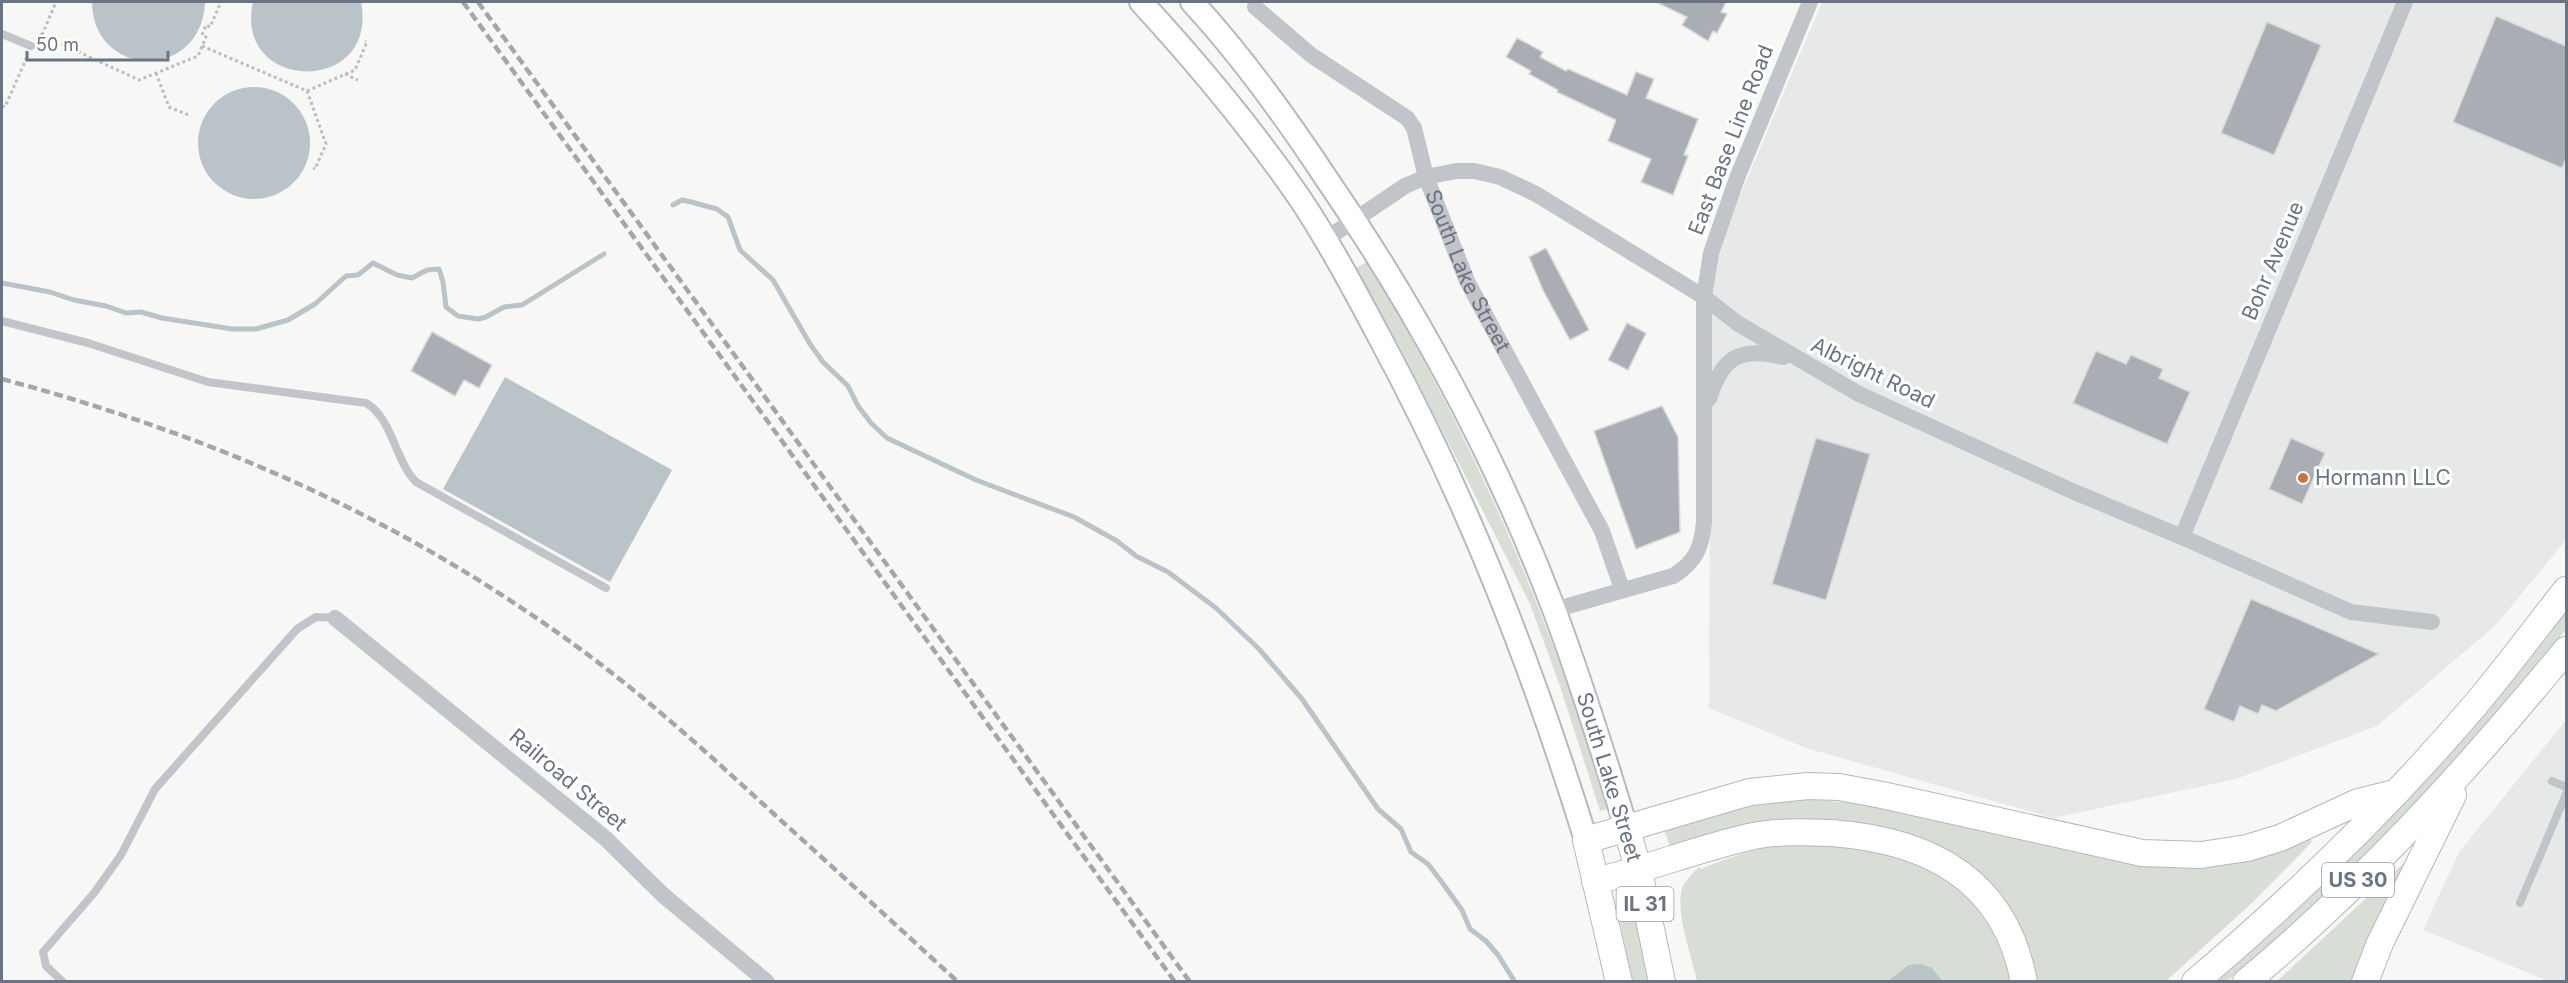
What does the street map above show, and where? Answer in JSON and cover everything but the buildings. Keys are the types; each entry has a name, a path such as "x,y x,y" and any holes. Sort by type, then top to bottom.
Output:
{"main road":[{"name":"IL 31","path":"1141,2 1264,148 1326,239"},
{"name":"IL 31","path":"1192,2 1221,33 1275,102 1355,219 1427,339 1498,481 1554,610"},
{"name":"South Lake Street","path":"1326,239 1444,462 1520,643 1586,840 1620,981"},
{"name":"US 30","path":"2194,981 2277,909 2394,793 2476,704 2566,590"},
{"name":"South Lake Street","path":"1554,610 1639,871 1662,981"},
{"name":"US 30","path":"2246,981 2379,861 2464,772 2566,650"},
{"path":"2365,981 2380,943 2464,772"},
{"path":"1586,840 1750,792 1782,787 1839,787 2142,853 2201,855 2247,848 2280,838 2358,802 2394,793"},
{"path":"1595,881 1639,871 1750,836 1818,832 1895,842 1937,859 1979,889 1998,914 2011,938 2024,981"}],"street":[{"name":"East Base Line Road","path":"1554,610 1673,576 1687,567 1695,558 1704,522 1704,297 1711,253 1737,178 1810,2"},
{"name":"Bohr Avenue","path":"2182,537 2405,2"},
{"name":"South Lake Street","path":"1255,7 1311,55 1407,118 1414,128 1426,177 1467,281 1602,531 1622,589"},
{"name":"Albright Road","path":"1326,239 1405,186 1426,177 1456,171 1474,171 1514,183 1536,194 1704,297 1737,323 1799,361 1859,394 2072,491 2350,612 2432,622"},
{"path":"1704,415 1715,380 1725,366 1741,354 1765,352 1799,361"},
{"name":"Railroad Street","path":"335,618 605,838 663,895 767,981"}],"lane":[{"path":"2,34 31,46"},
{"path":"2,321 88,343 221,385 366,403 374,408 382,418 405,468 416,482 606,588"},
{"path":"63,981 46,966 43,952 94,893 121,855 155,789 297,629 316,617 335,618"},
{"path":"2552,781 2566,787"},
{"path":"2520,903 2566,794"}],"path":[{"path":"42,35 56,2"},
{"path":"2,106 5,107 36,33 139,80 198,56 206,37 202,35 206,25 210,27 220,2"},
{"path":"307,91 354,70 367,42 365,41"},
{"path":"202,46 307,91 326,144 315,169 313,168"},
{"path":"156,73 170,107 191,116"},
{"path":"345,74 358,80"}],"shaded area":[{"path":"92,2 205,2 199,28 186,46 168,57 148,61 127,57 110,46 97,28"},
{"path":"253,2 361,2 361,33 349,54 329,67 306,71 283,67 264,54 253,32"},
{"path":"1822,2 2566,2 2566,540 2495,626 2377,726 2236,779 2053,818 1806,748 1709,708 1711,323 1715,254"},
{"path":"254,87 276,91 294,103 306,121 310,143 306,165 294,183 276,195 254,199 232,195 214,183 202,165 198,143 202,121 214,103 232,91"},
{"path":"1367,262 1441,393 1505,528 1561,666 1608,809 1600,811 1560,686 1530,604 1403,353 1356,268"},
{"path":"505,377 672,470 610,582 443,489"},
{"path":"2566,611 2566,629 2530,676 2409,813 2325,896 2252,961 2227,981 2213,982 2511,680"},
{"path":"2566,720 2566,981 2548,981 2423,930 2459,852"},
{"path":"1806,799 1866,804 2072,850 2309,838 2312,842 2253,902 2166,981 2034,982 1969,868 1747,826 1670,846 1664,830 1751,805"},
{"path":"1805,843 1875,853 1907,861 1936,874 1961,891 1982,914 1998,944 2010,981 1697,981 1681,909 1680,898 1687,880 1699,867 1701,869 1763,848"},
{"path":"2405,862 2408,865 2353,981 2276,982"},
{"path":"1631,901 1649,981 1632,981 1617,907 1617,904"},
{"path":"1921,964 1932,968 1942,981 1888,981 1909,965"}],"waterway":[{"path":"673,205 682,200 717,209 728,217 740,250 773,280 810,344 823,362 848,386 858,406 871,423 887,438 976,480 1074,517 1117,541 1136,556 1168,572 1216,608 1259,649 1302,699 1378,809 1401,829 1411,852 1428,864 1462,910 1470,929 1486,941 1498,955 1515,982"},
{"path":"2,283 50,292 126,313 141,312 162,318 232,329 256,329 288,320 315,304 346,276 358,275 373,263 397,275 412,278 427,270 439,269 446,307 458,316 478,319 504,307 522,305 604,254"}],"railway":[{"path":"463,2 1175,982"},
{"path":"478,2 1190,982"},
{"path":"2,379 82,402 159,428 234,456 308,488 379,523 450,563 519,606 587,654 659,712 958,982"}],"place":[{"name":"Hormann LLC","path":"2303,478"}]}
